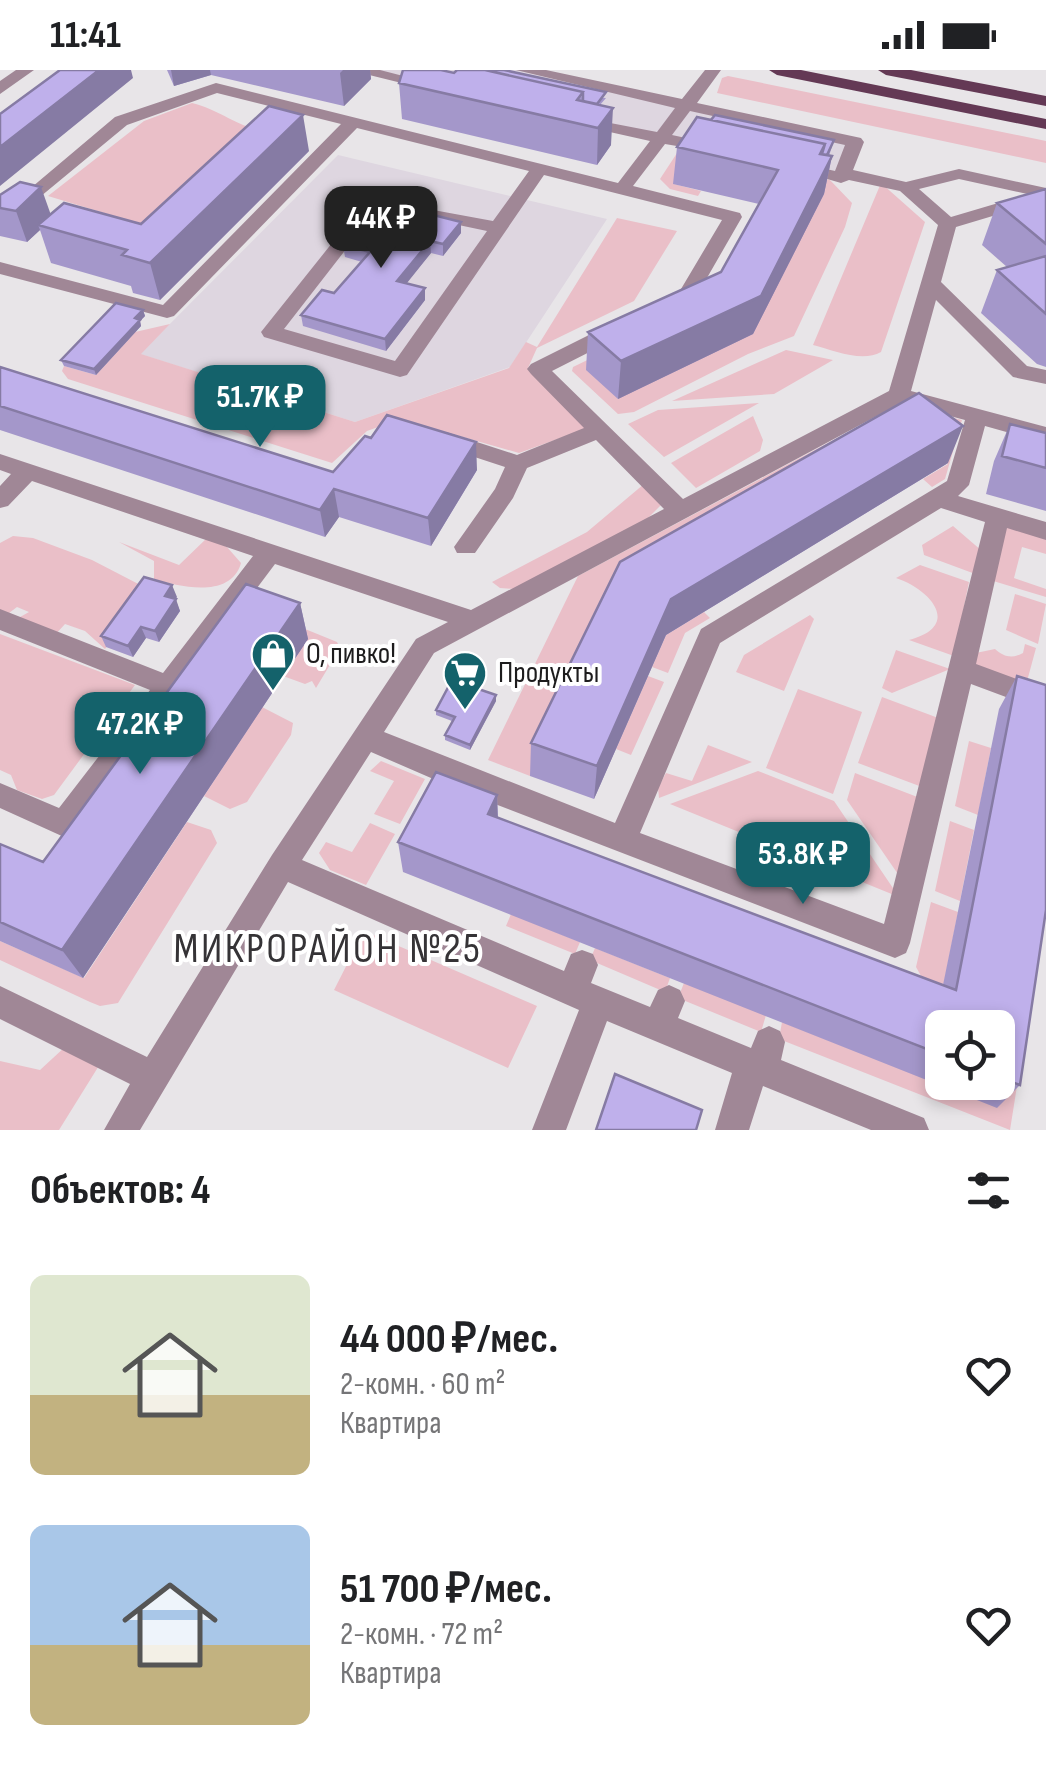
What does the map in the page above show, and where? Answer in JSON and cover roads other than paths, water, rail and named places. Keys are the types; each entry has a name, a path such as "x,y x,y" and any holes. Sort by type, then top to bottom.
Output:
{"main road":[{"path":"777,70 1046,124"},
{"path":"886,70 1046,102"}],"street":[{"path":"0,89 26,70"},
{"path":"0,224 34,204 121,120 216,88 236,70"},
{"path":"357,70 448,86"},
{"path":"524,70 856,142 841,178 769,162"},
{"path":"622,189 713,70"},
{"path":"216,88 285,114 353,122 733,217 689,293 538,368 682,512"},
{"path":"556,114 732,154"},
{"path":"0,268 167,312 353,122"},
{"path":"499,228 374,202 271,332 400,370 499,228 540,169"},
{"path":"843,173 906,187 959,174 1046,192"},
{"path":"906,187 948,224"},
{"path":"948,224 1005,206 1046,215"},
{"path":"898,395 948,224"},
{"path":"931,283 1020,372 1046,377"},
{"path":"121,1130 282,865 368,738 424,646 898,395 1046,435"},
{"path":"622,840 710,636 958,485 976,416"},
{"path":"418,432 518,463 600,430"},
{"path":"0,462 474,621"},
{"path":"466,547 505,492 518,463"},
{"path":"0,500 28,471"},
{"path":"938,499 1046,531"},
{"path":"368,738 895,943 998,517"},
{"path":"0,796 64,824 270,552"},
{"path":"0,619 168,686"},
{"path":"963,670 1046,700"},
{"path":"282,865 491,941 584,986 664,1014 912,1130"},
{"path":"549,1130 584,986"},
{"path":"0,1002 152,1078"},
{"path":"732,1130 761,1059"}],"place":[{"name":"О, пивко!","path":"273,692"},
{"name":"Продукты","path":"465,711"}],"district":[{"name":"МИКРОРАЙОН №25","path":"328,949"}]}
